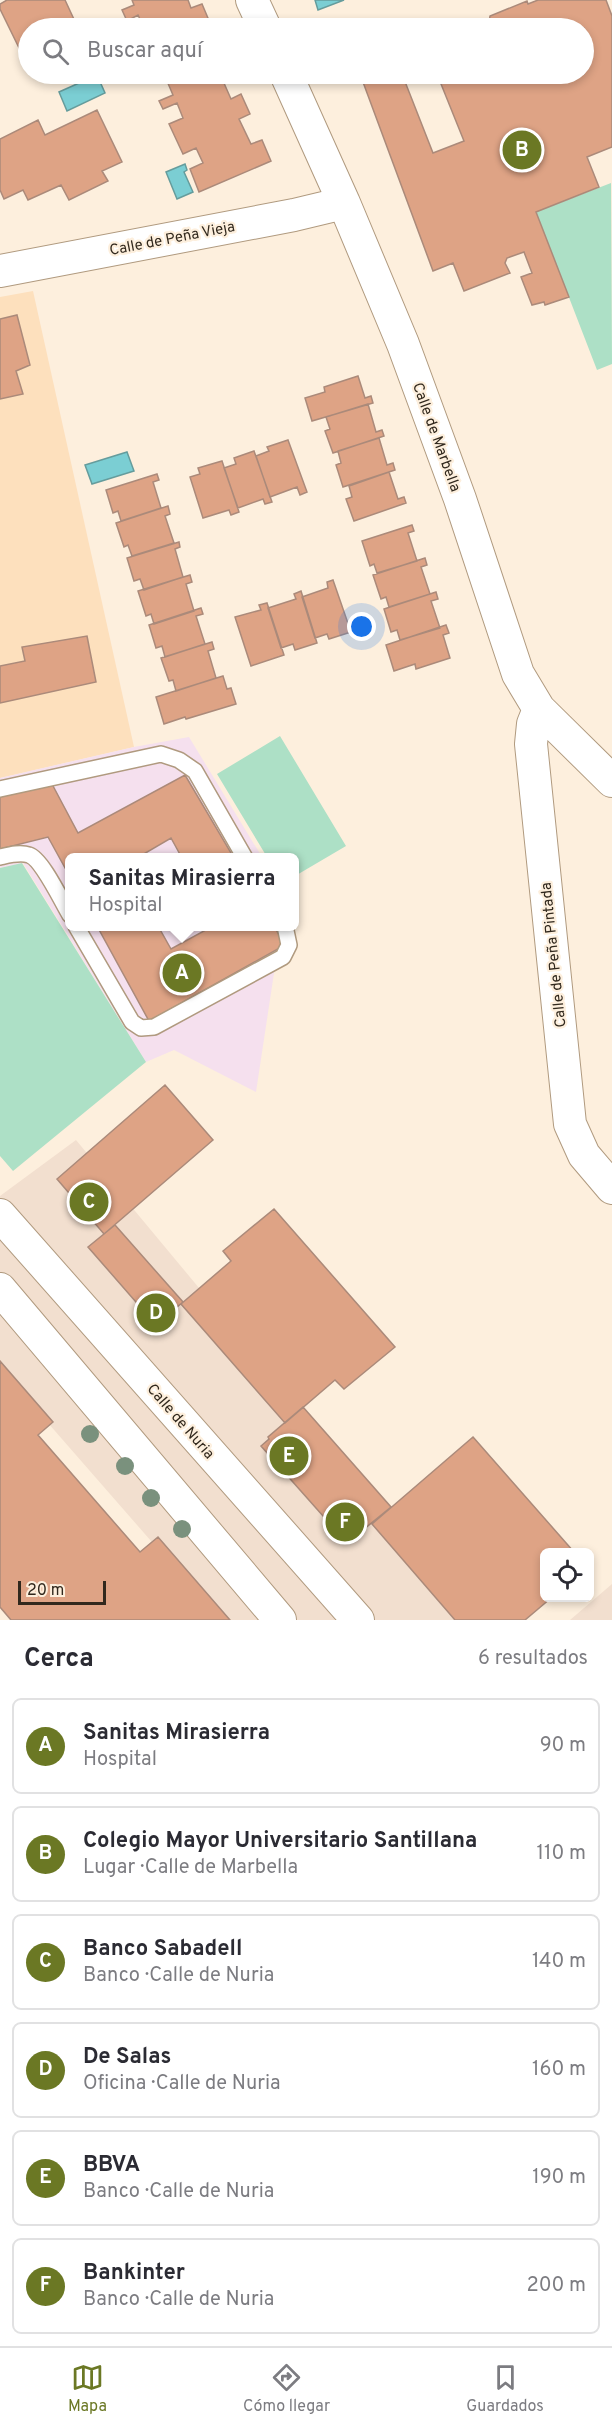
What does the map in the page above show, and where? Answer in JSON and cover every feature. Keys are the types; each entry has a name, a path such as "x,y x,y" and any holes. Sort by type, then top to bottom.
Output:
{"street":[{"path":"252,0 260,18"},
{"name":"Calle de Marbella","path":"290,84 344,203 403,344 460,499 518,674 539,709 612,781"},
{"name":"Calle de Peña Vieja","path":"0,271 294,215 344,203"},
{"name":"Calle de Peña Pintada","path":"539,709 533,724 531,744 570,1124 584,1155 612,1188"},
{"name":"Calle de Nuria","path":"2,1220 358,1620"},
{"path":"0,1289 280,1620"}],"lane":[{"path":"0,789 161,754 179,760 195,771 242,853"},
{"path":"0,857 14,854 30,855 39,863 65,908"},
{"path":"78,931 132,1022 141,1028 154,1027 283,957 289,945 286,931"}],"shaded area":[{"path":"33,291 134,747 0,778 0,297"},
{"path":"189,737 260,853 65,853 65,931 23,863 0,868 0,778 134,747"},
{"path":"65,931 280,931 256,1092 174,1050 146,1062"},
{"path":"76,1140 475,1620 220,1620 0,1368 0,1196"},
{"path":"612,1584 612,1620 570,1620 594,1602 594,1599"}],"green space":[{"path":"611,183 612,364 597,370 536,212"},
{"path":"280,736 346,846 299,874 299,853 265,853 217,774"},
{"path":"22,863 146,1062 13,1171 0,1156 0,868"}],"water":[{"path":"315,0 344,0 318,10"},
{"path":"77,84 101,84 105,93 67,111 59,92"},
{"path":"185,164 187,170 184,172 193,192 177,199 166,172"},
{"path":"127,452 134,471 92,484 85,465"}],"building":[{"path":"7,0 65,0 73,18 18,18 18,46 0,9 0,4"},
{"path":"132,0 188,0 191,8 202,4 208,18 139,18 138,15 126,18 122,10 134,5"},
{"path":"538,0 606,0 612,16 612,147 587,157 599,187 536,212 569,297 545,305 544,302 532,305 521,277 532,273 524,252 507,258 505,263 510,273 464,291 453,263 433,271 364,84 406,84 433,153 464,141 441,84 594,84 594,18 490,18 527,1 528,4"},
{"path":"168,84 224,84 231,99 241,94 250,114 239,119 251,144 262,140 271,161 199,192 190,169 203,163 196,148 183,154 169,124 183,118 177,103 163,109 159,101 173,95"},
{"path":"97,110 122,162 102,171 108,181 69,200 61,185 28,200 23,190 4,199 0,190 0,139 38,120 45,135"},
{"path":"17,315 30,365 16,371 23,394 0,399 0,319"},
{"path":"358,376 365,398 371,396 373,403 312,421 305,398 325,392 324,387"},
{"path":"368,404 376,432 382,430 384,436 333,453 325,431 330,429 326,417"},
{"path":"379,438 387,465 393,463 395,470 343,487 336,465 341,463 338,451"},
{"path":"288,440 307,492 300,495 297,487 270,497 256,456 269,451 267,447"},
{"path":"254,451 272,502 265,504 263,499 238,508 224,468 236,464 234,458"},
{"path":"222,461 239,512 231,515 229,510 203,518 190,477 200,474 198,468"},
{"path":"389,472 398,499 404,497 406,503 354,521 346,499 352,497 349,486"},
{"path":"157,474 159,480 153,482 161,508 121,521 118,511 113,513 106,490"},
{"path":"168,506 170,514 165,516 174,543 132,556 128,545 124,547 116,523"},
{"path":"412,525 414,531 408,533 417,561 377,573 374,564 370,566 362,541"},
{"path":"179,542 180,547 175,549 183,577 144,590 140,579 134,581 127,558"},
{"path":"425,558 427,565 421,567 430,594 389,607 386,597 381,599 373,575"},
{"path":"190,575 192,582 186,584 194,611 154,624 151,614 146,616 138,591"},
{"path":"333,580 351,632 329,639 327,634 315,638 302,597 328,588 327,582"},
{"path":"301,591 317,643 295,650 293,644 281,648 268,608 296,599 294,594"},
{"path":"436,592 438,599 431,601 440,628 400,640 397,630 391,632 384,609"},
{"path":"267,603 284,655 251,666 235,617 261,610 259,605"},
{"path":"201,608 203,614 196,616 205,644 165,657 162,646 156,648 149,625"},
{"path":"446,625 449,633 443,635 450,658 416,669 415,664 394,671 386,645"},
{"path":"87,636 96,682 0,703 0,666 25,661 22,647"},
{"path":"212,642 214,649 208,651 216,678 176,691 173,680 169,681 161,658"},
{"path":"223,676 227,689 231,688 236,704 164,724 156,697"},
{"path":"185,775 231,853 179,853 171,838 146,853 65,853 65,868 48,837 0,849 0,795 52,784 78,833"},
{"path":"100,931 161,931 171,949 204,931 277,931 285,945 149,1021"},
{"path":"165,1085 213,1140 104,1234 57,1179"},
{"path":"274,1209 395,1347 344,1389 335,1380 285,1423 181,1304 231,1261 223,1251"},
{"path":"115,1225 183,1302 156,1325 88,1247"},
{"path":"0,1361 53,1422 38,1435 140,1552 158,1537 230,1620 11,1620 0,1607"},
{"path":"303,1407 391,1507 347,1543 261,1446 269,1439 268,1437"},
{"path":"473,1437 570,1548 540,1548 540,1602 546,1602 525,1620 455,1620 372,1524"}],"place":[{"name":"Colegio Mayor Universitario Santillana","path":"522,150"},
{"name":"Sanitas Mirasierra","path":"182,973"},
{"name":"Banco Sabadell","path":"89,1202"},
{"name":"De Salas","path":"156,1313"},
{"name":"BBVA","path":"289,1456"},
{"name":"Bankinter","path":"345,1522"}]}
